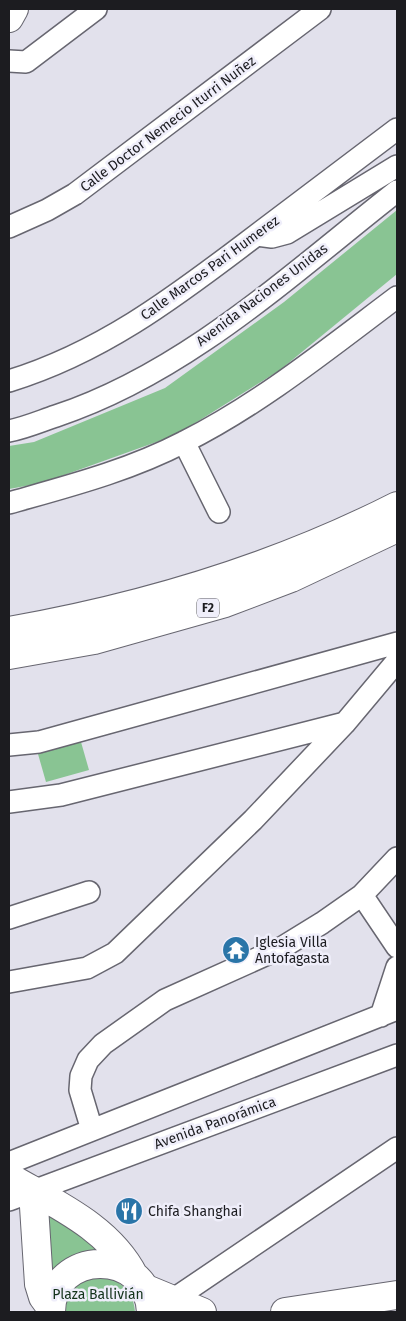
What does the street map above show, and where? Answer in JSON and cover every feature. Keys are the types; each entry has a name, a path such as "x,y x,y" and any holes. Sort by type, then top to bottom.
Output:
{"main road":[{"path":"9,18 14,9"},
{"name":"F2","path":"9,631 88,617 220,581 345,532 397,506"},
{"name":"F2","path":"9,655 94,640 225,603 291,578 397,528"},
{"path":"9,1178 21,1195 42,1297 51,1310"},
{"path":"21,1195 66,1210 101,1234 126,1259 151,1294"},
{"path":"51,1310 57,1289 70,1274 78,1268 97,1263 108,1263 117,1266 151,1294 202,1312"},
{"path":"292,1312 397,1295"}],"street":[{"path":"9,61 26,62 96,9"},
{"name":"Calle Doctor Nemecio Iturri Nuñez","path":"9,227 47,210 75,194 320,9"},
{"name":"Calle Marcos Pari Humerez","path":"9,381 71,359 104,341 185,290 397,129"},
{"path":"257,235 272,237 294,229 397,166"},
{"name":"Avenida Naciones Unidas","path":"9,431 83,407 148,376 217,333 397,191"},
{"path":"9,503 111,474 184,442 280,384 397,298"},
{"path":"184,442 219,512"},
{"path":"9,745 39,742 397,643"},
{"path":"9,982 88,968 116,953 240,834 346,723 397,661"},
{"path":"9,802 61,795 346,723"},
{"path":"92,1130 80,1090 81,1076 88,1060 103,1044 164,1000 283,947 362,895 397,858"},
{"path":"9,918 89,892"},
{"path":"362,895 397,947"},
{"path":"9,1163 389,1013 397,967"},
{"name":"Avenida Panorámica","path":"21,1195 397,1055"},
{"path":"151,1294 397,1148"}],"green space":[{"path":"397,210 397,274 280,370 176,435 42,483 9,489 9,446 34,442 165,388 284,302"},
{"path":"81,742 89,770 46,782 38,754"},
{"path":"50,1210 116,1251 46,1292 40,1229"},
{"name":"Plaza Ballivián","path":"109,1277 119,1283 130,1295 135,1312 61,1312 62,1301 80,1279"}],"place":[{"name":"Iglesia Villa Antofagasta","path":"236,950"},
{"name":"Chifa Shanghai","path":"129,1211"}]}
